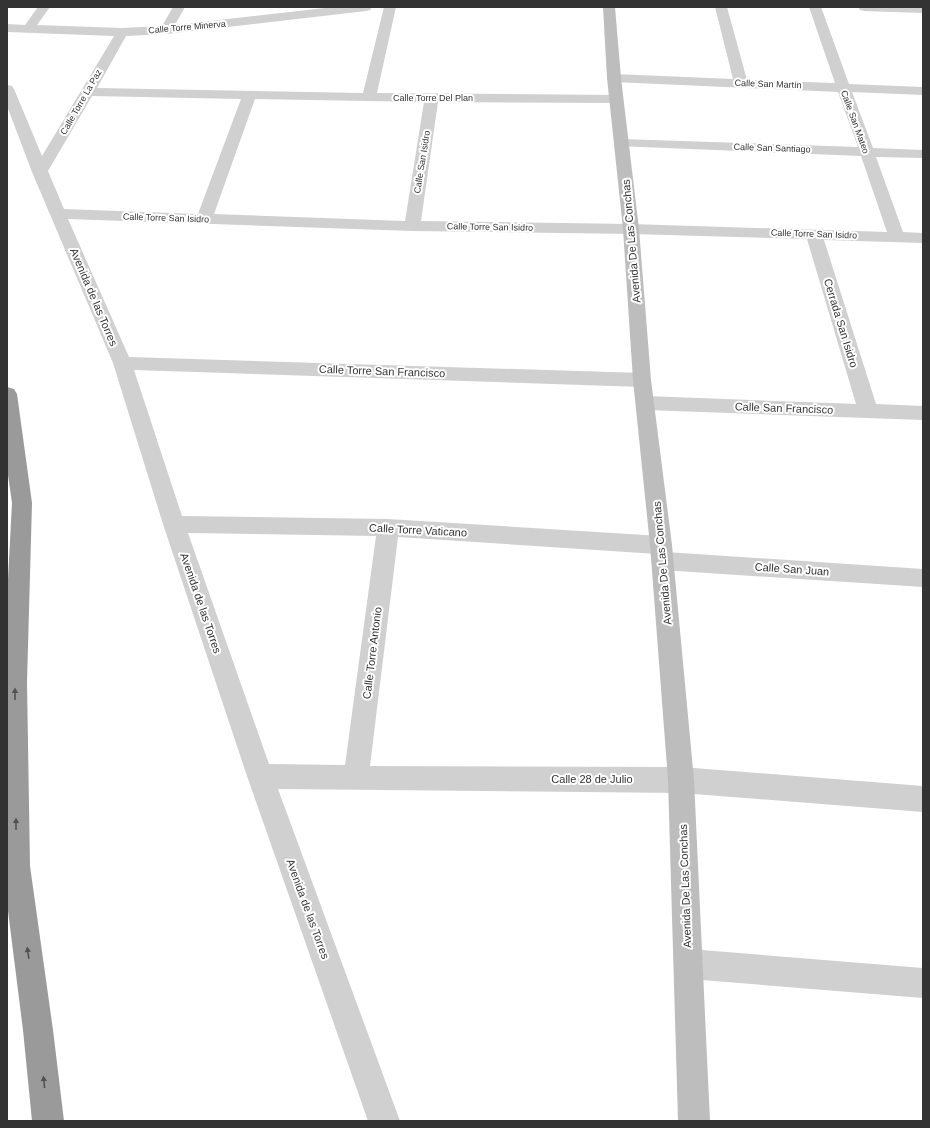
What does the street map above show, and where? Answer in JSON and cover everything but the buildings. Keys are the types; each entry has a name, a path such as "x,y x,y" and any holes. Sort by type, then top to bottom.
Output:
{"highway":[{"path":"7,394 22,503 15,682 16,866 38,1030 48,1121"}],"street":[{"path":"28,29 44,7"},
{"path":"166,30 178,7"},
{"name":"Calle Torre Minerva","path":"7,28 122,32 166,30 329,9 366,7"},
{"path":"369,98 390,7"},
{"name":"Avenida De Las Conchas","path":"609,7 614,78 630,229 642,380 646,403 661,553 681,780 694,1121"},
{"path":"721,7 741,83"},
{"name":"Calle San Mateo","path":"815,7 897,237"},
{"path":"864,7 923,9"},
{"name":"Calle Torre La Paz","path":"40,172 122,32"},
{"name":"Calle San Martín","path":"614,78 923,91"},
{"name":"Avenida de las Torres","path":"7,89 40,172 122,363 174,524 260,776 384,1121"},
{"name":"Calle Torre Del Plan","path":"88,92 369,98 432,97 616,99"},
{"path":"204,219 249,96"},
{"name":"Calle San Isidro","path":"412,226 432,97"},
{"name":"Calle San Santiago","path":"622,143 923,154"},
{"name":"Calle Torre San Isidro","path":"58,214 412,226 630,229 923,238"},
{"name":"Cerrada San Isidro","path":"814,234 868,411"},
{"name":"Calle Torre San Francisco","path":"122,363 642,380"},
{"name":"Calle San Francisco","path":"646,403 923,413"},
{"name":"Calle Torre Vaticano","path":"174,524 388,528 661,553"},
{"name":"Calle Torre Antonio","path":"356,778 388,528"},
{"name":"Calle San Juan","path":"661,553 923,578"},
{"name":"Calle 28 de Julio","path":"260,776 681,780 923,799"},
{"path":"689,964 923,983"}]}
